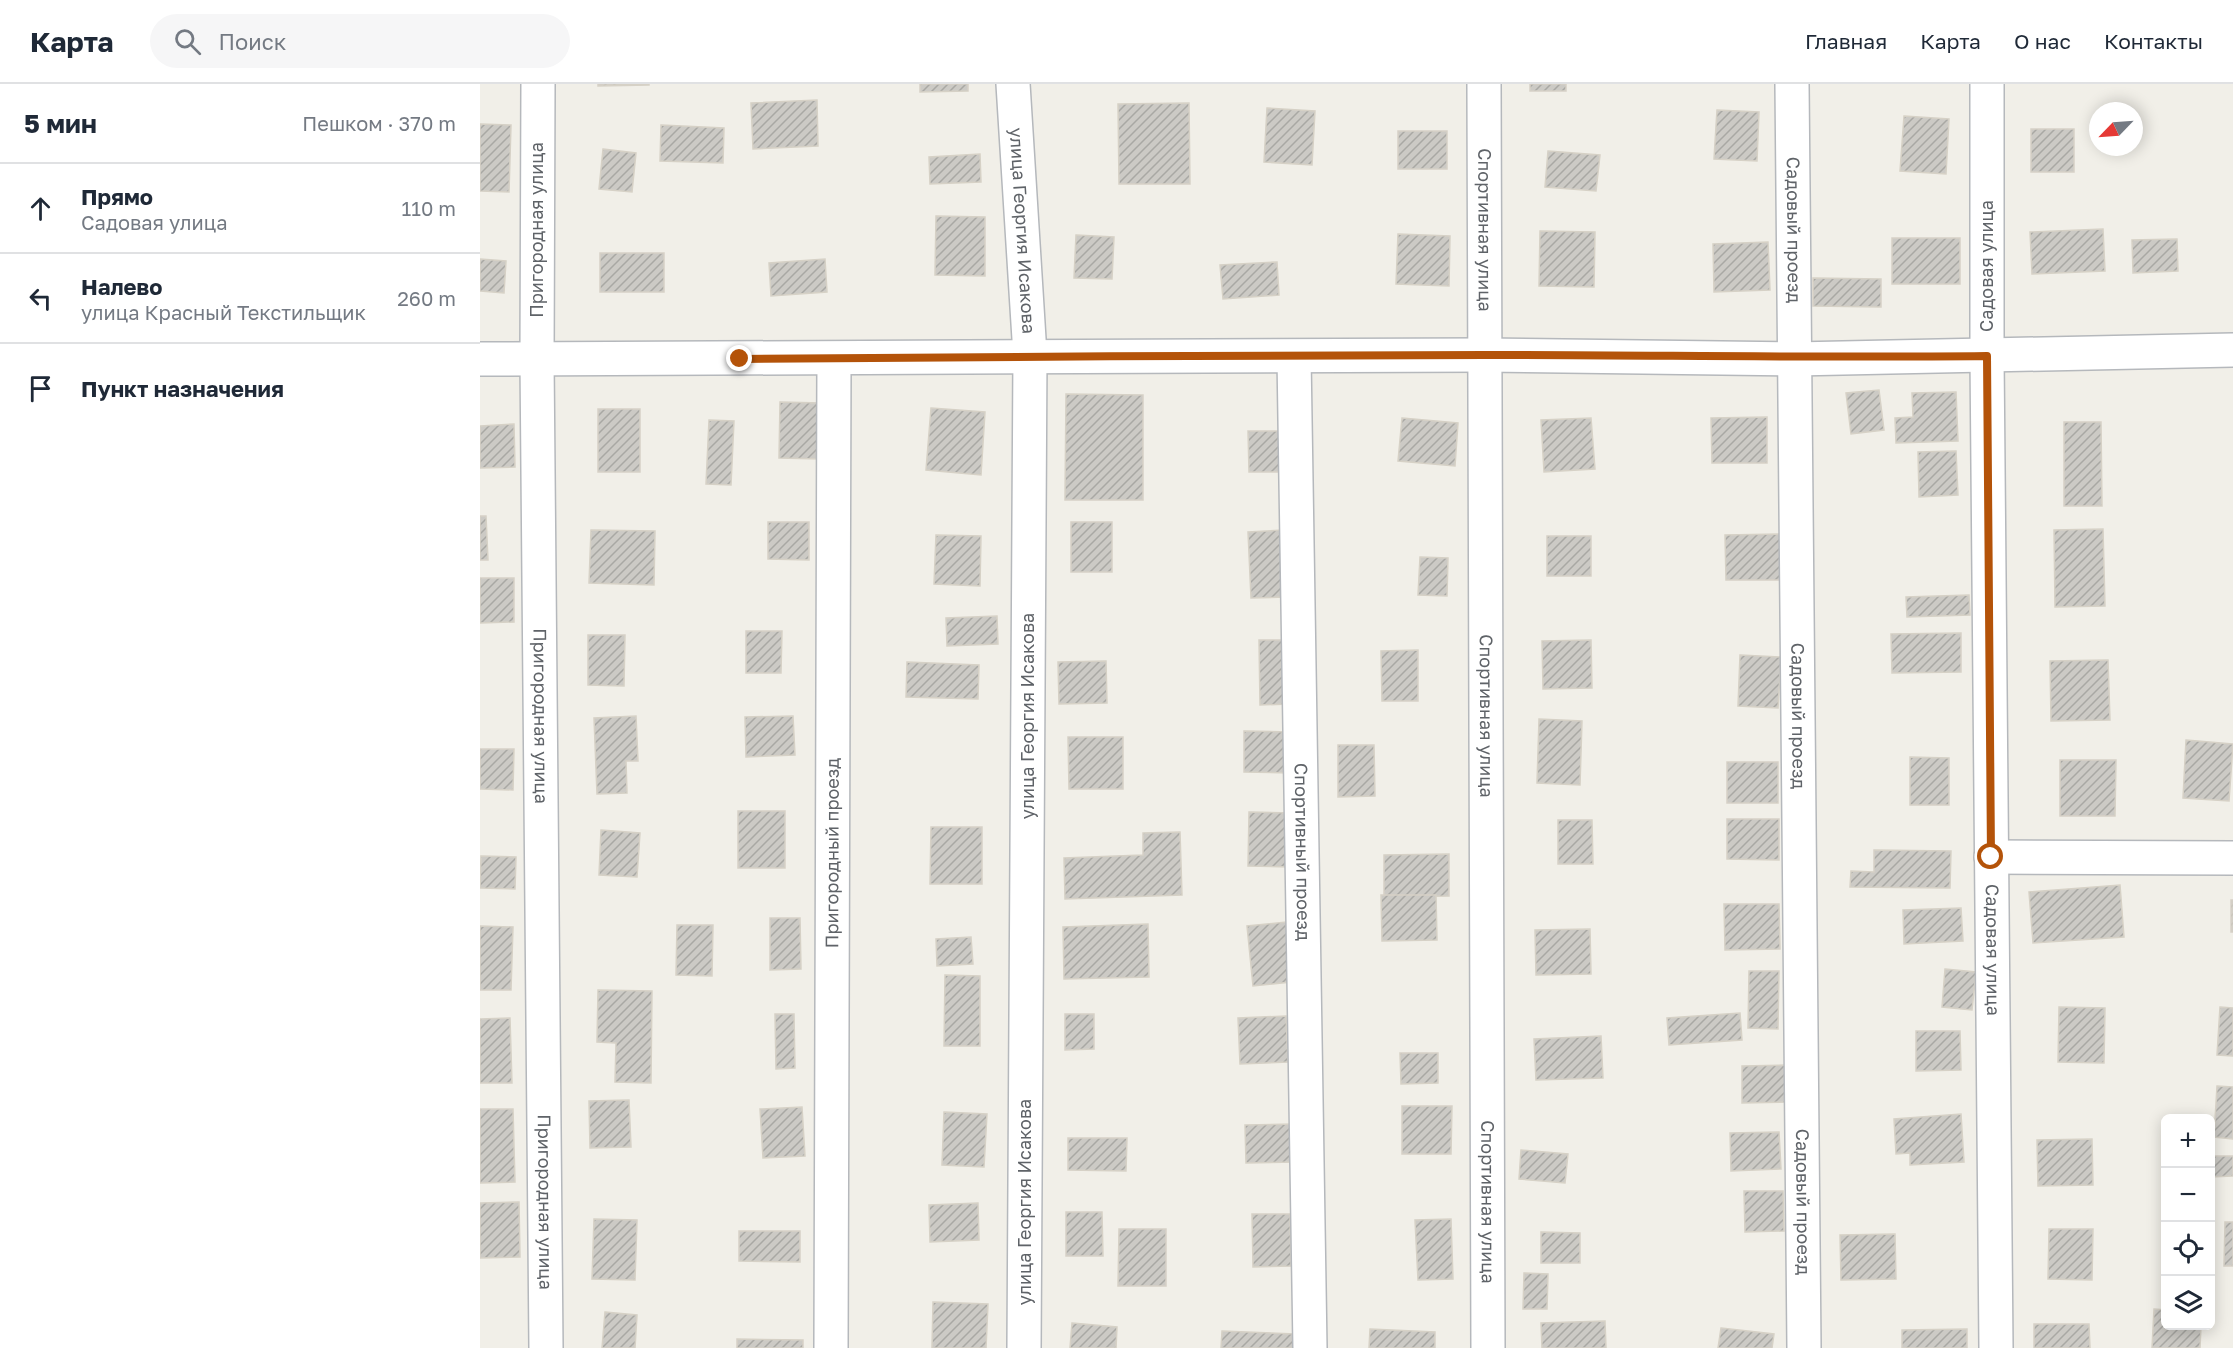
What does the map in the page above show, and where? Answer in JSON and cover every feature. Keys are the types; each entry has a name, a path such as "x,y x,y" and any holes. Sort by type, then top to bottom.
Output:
{"street":[{"name":"Пригородная улица","path":"538,84 537,360 546,1348"},
{"name":"улица Георгия Исакова","path":"1013,84 1030,355 1024,1348"},
{"name":"Спортивная улица","path":"1484,84 1488,1348"},
{"name":"Садовый проезд","path":"1792,84 1804,1348"},
{"name":"Садовая улица","path":"1987,84 1987,356 1996,1348"},
{"path":"480,359 834,359 1030,355 1294,357 1485,355 1795,359 2233,350"},
{"name":"Спортивный проезд","path":"1294,357 1310,1348"},
{"name":"Пригородный проезд","path":"831,1348 834,359"},
{"path":"1991,857 2233,858"}],"building":[{"path":"598,84 649,84 649,85 598,86"},
{"path":"920,84 968,84 968,91 920,92"},
{"path":"1530,84 1566,84 1566,91 1530,91"},
{"path":"817,100 818,146 753,149 751,103"},
{"path":"1189,103 1190,184 1119,184 1118,104"},
{"path":"1267,108 1315,111 1312,165 1264,162"},
{"path":"1717,110 1759,112 1757,161 1714,159"},
{"path":"1904,116 1949,119 1946,174 1900,171"},
{"path":"480,124 511,125 509,192 480,191"},
{"path":"661,125 724,128 723,163 660,161"},
{"path":"2031,129 2074,129 2074,172 2031,172"},
{"path":"1398,131 1447,131 1447,169 1398,169"},
{"path":"603,149 636,153 632,192 599,189"},
{"path":"1548,151 1600,155 1596,191 1545,187"},
{"path":"980,154 981,182 930,184 929,157"},
{"path":"936,216 985,217 985,276 935,275"},
{"path":"2103,229 2105,271 2032,274 2030,232"},
{"path":"1540,231 1595,232 1594,287 1539,286"},
{"path":"1398,234 1450,236 1449,286 1396,284"},
{"path":"1076,235 1114,237 1112,279 1074,278"},
{"path":"1892,238 1960,238 1960,284 1892,284"},
{"path":"2177,239 2178,271 2133,273 2132,240"},
{"path":"1768,242 1770,290 1714,292 1713,244"},
{"path":"600,253 664,253 664,292 600,292"},
{"path":"480,259 506,261 504,293 480,291"},
{"path":"825,259 827,292 771,296 769,263"},
{"path":"1277,262 1279,295 1223,299 1220,265"},
{"path":"1813,278 1881,279 1881,307 1813,306"},
{"path":"1879,390 1884,430 1851,434 1846,393"},
{"path":"1956,392 1958,441 1896,443 1895,418 1913,417 1912,393"},
{"path":"1066,394 1143,395 1143,500 1065,500"},
{"path":"780,402 821,403 820,459 779,458"},
{"path":"931,408 985,412 981,475 926,470"},
{"path":"598,409 640,409 640,472 598,472"},
{"path":"1767,417 1767,463 1712,463 1711,418"},
{"path":"1402,418 1458,423 1455,466 1398,461"},
{"path":"1591,418 1595,469 1544,472 1541,420"},
{"path":"709,420 734,421 731,485 706,484"},
{"path":"2064,422 2101,422 2102,506 2064,506"},
{"path":"514,424 515,467 480,468 480,426"},
{"path":"1248,431 1291,431 1291,472 1249,472"},
{"path":"1956,451 1958,495 1919,497 1918,452"},
{"path":"480,516 486,516 488,560 480,560"},
{"path":"768,522 809,522 809,560 768,559"},
{"path":"1071,522 1112,522 1112,572 1071,572"},
{"path":"2103,529 2105,606 2055,607 2054,530"},
{"path":"591,530 655,531 654,585 589,583"},
{"path":"1283,530 1286,597 1251,598 1248,532"},
{"path":"1780,534 1781,580 1726,580 1725,535"},
{"path":"936,535 981,536 980,586 934,584"},
{"path":"1547,536 1591,536 1591,576 1547,576"},
{"path":"1420,557 1448,558 1447,596 1418,595"},
{"path":"480,578 514,578 514,622 480,623"},
{"path":"1969,595 1970,615 1907,617 1906,597"},
{"path":"997,616 998,644 947,646 946,618"},
{"path":"746,631 782,631 781,673 746,673"},
{"path":"1961,633 1961,672 1892,673 1891,634"},
{"path":"588,635 625,635 624,686 588,685"},
{"path":"1259,640 1287,640 1288,704 1260,705"},
{"path":"1591,640 1592,688 1543,689 1542,641"},
{"path":"1418,650 1418,701 1382,701 1381,651"},
{"path":"1740,655 1781,657 1778,708 1738,706"},
{"path":"2108,660 2110,720 2051,721 2050,661"},
{"path":"1106,661 1107,703 1059,704 1058,662"},
{"path":"907,662 979,665 978,699 906,697"},
{"path":"636,716 638,761 626,761 627,793 597,794 594,718"},
{"path":"793,716 795,755 746,757 745,717"},
{"path":"1539,719 1582,721 1580,785 1537,783"},
{"path":"1244,731 1290,732 1290,773 1244,772"},
{"path":"1068,737 1123,737 1123,789 1069,789"},
{"path":"2186,740 2233,744 2229,801 2183,798"},
{"path":"1338,745 1374,745 1375,796 1338,797"},
{"path":"480,749 514,749 513,790 480,789"},
{"path":"1910,757 1949,758 1949,805 1910,805"},
{"path":"2060,760 2116,760 2115,816 2060,816"},
{"path":"1727,762 1778,762 1778,803 1727,803"},
{"path":"738,811 785,811 785,868 738,868"},
{"path":"1249,812 1292,813 1291,867 1248,866"},
{"path":"1727,819 1779,819 1779,860 1727,859"},
{"path":"1558,820 1592,820 1593,864 1558,864"},
{"path":"931,827 982,827 982,884 930,884"},
{"path":"601,830 640,833 637,877 599,875"},
{"path":"1180,832 1182,895 1065,899 1064,858 1143,855 1143,833"},
{"path":"1874,850 1951,851 1950,888 1850,887 1851,871 1874,872"},
{"path":"1449,854 1449,896 1384,897 1384,855"},
{"path":"481,856 516,857 515,889 480,888"},
{"path":"2120,885 2124,937 2033,943 2029,892"},
{"path":"1381,895 1436,895 1437,940 1382,941"},
{"path":"2231,900 2233,900 2233,932 2231,932"},
{"path":"1724,904 1779,904 1780,949 1725,950"},
{"path":"1961,908 1963,941 1904,944 1903,910"},
{"path":"770,918 800,918 801,969 770,970"},
{"path":"1286,922 1291,982 1253,986 1247,926"},
{"path":"1148,924 1149,977 1064,979 1063,927"},
{"path":"677,925 713,925 712,976 676,975"},
{"path":"480,926 513,927 511,990 480,990"},
{"path":"1590,929 1591,974 1536,975 1535,930"},
{"path":"971,937 973,964 937,966 936,939"},
{"path":"1945,969 1976,972 1972,1010 1942,1007"},
{"path":"1749,971 1779,971 1778,1029 1748,1028"},
{"path":"945,975 980,976 980,1046 944,1046"},
{"path":"598,990 652,991 651,1083 615,1082 616,1043 597,1042"},
{"path":"2059,1007 2105,1008 2104,1063 2058,1062"},
{"path":"2220,1007 2233,1008 2233,1056 2217,1055"},
{"path":"1740,1013 1742,1040 1669,1045 1667,1018"},
{"path":"775,1014 794,1014 795,1068 776,1069"},
{"path":"1065,1014 1094,1014 1094,1049 1065,1050"},
{"path":"1286,1016 1288,1062 1240,1064 1238,1018"},
{"path":"510,1018 512,1083 480,1083 480,1019"},
{"path":"1916,1031 1960,1031 1961,1070 1916,1071"},
{"path":"1601,1036 1603,1078 1536,1080 1534,1039"},
{"path":"1400,1053 1438,1053 1438,1083 1401,1084"},
{"path":"1786,1065 1787,1102 1742,1103 1742,1066"},
{"path":"2217,1086 2233,1087 2233,1139 2215,1137"},
{"path":"629,1100 631,1147 590,1148 589,1101"},
{"path":"1402,1106 1452,1106 1451,1154 1402,1154"},
{"path":"802,1107 805,1156 763,1158 760,1109"},
{"path":"480,1109 513,1109 515,1182 480,1183"},
{"path":"944,1112 987,1114 984,1167 942,1165"},
{"path":"1961,1114 1964,1162 1910,1165 1910,1153 1896,1154 1894,1119"},
{"path":"1294,1124 1295,1162 1246,1163 1245,1125"},
{"path":"1779,1132 1781,1169 1731,1171 1730,1133"},
{"path":"1068,1138 1127,1138 1126,1171 1068,1170"},
{"path":"2092,1139 2093,1185 2038,1186 2037,1140"},
{"path":"1521,1150 1568,1154 1565,1183 1519,1179"},
{"path":"2215,1156 2233,1156 2233,1176 2215,1177"},
{"path":"1744,1191 1783,1191 1784,1231 1745,1232"},
{"path":"519,1202 520,1257 480,1258 480,1203"},
{"path":"978,1203 979,1240 930,1242 929,1205"},
{"path":"1066,1212 1102,1212 1103,1256 1066,1256"},
{"path":"1252,1214 1290,1214 1291,1266 1253,1267"},
{"path":"594,1219 637,1220 635,1280 592,1279"},
{"path":"1451,1219 1453,1279 1418,1280 1415,1220"},
{"path":"2225,1222 2233,1222 2233,1266 2224,1266"},
{"path":"1119,1229 1166,1229 1166,1286 1118,1286"},
{"path":"2049,1229 2093,1229 2092,1280 2048,1279"},
{"path":"739,1231 800,1231 800,1262 739,1261"},
{"path":"1541,1232 1580,1233 1580,1263 1541,1263"},
{"path":"1895,1234 1896,1279 1841,1280 1840,1235"},
{"path":"1524,1273 1548,1274 1547,1309 1523,1309"},
{"path":"933,1302 988,1304 986,1348 932,1348"},
{"path":"2154,1309 2161,1310 2161,1330 2201,1330 2200,1348 2152,1348"},
{"path":"605,1312 637,1315 635,1348 602,1348"},
{"path":"1605,1321 1606,1348 1542,1348 1541,1323"},
{"path":"1072,1323 1117,1327 1116,1348 1070,1348"},
{"path":"2034,1324 2089,1324 2090,1348 2034,1348"},
{"path":"1721,1328 1774,1334 1772,1348 1718,1348"},
{"path":"1370,1329 1435,1332 1435,1348 1369,1348"},
{"path":"1967,1329 1967,1348 1902,1348 1902,1330"},
{"path":"1222,1331 1295,1334 1294,1348 1221,1348"},
{"path":"737,1339 803,1340 803,1348 737,1348"}],"route":[{"path":"740,359 1030,355 1294,357 1485,355 1795,359 1987,356 1991,857"}]}
